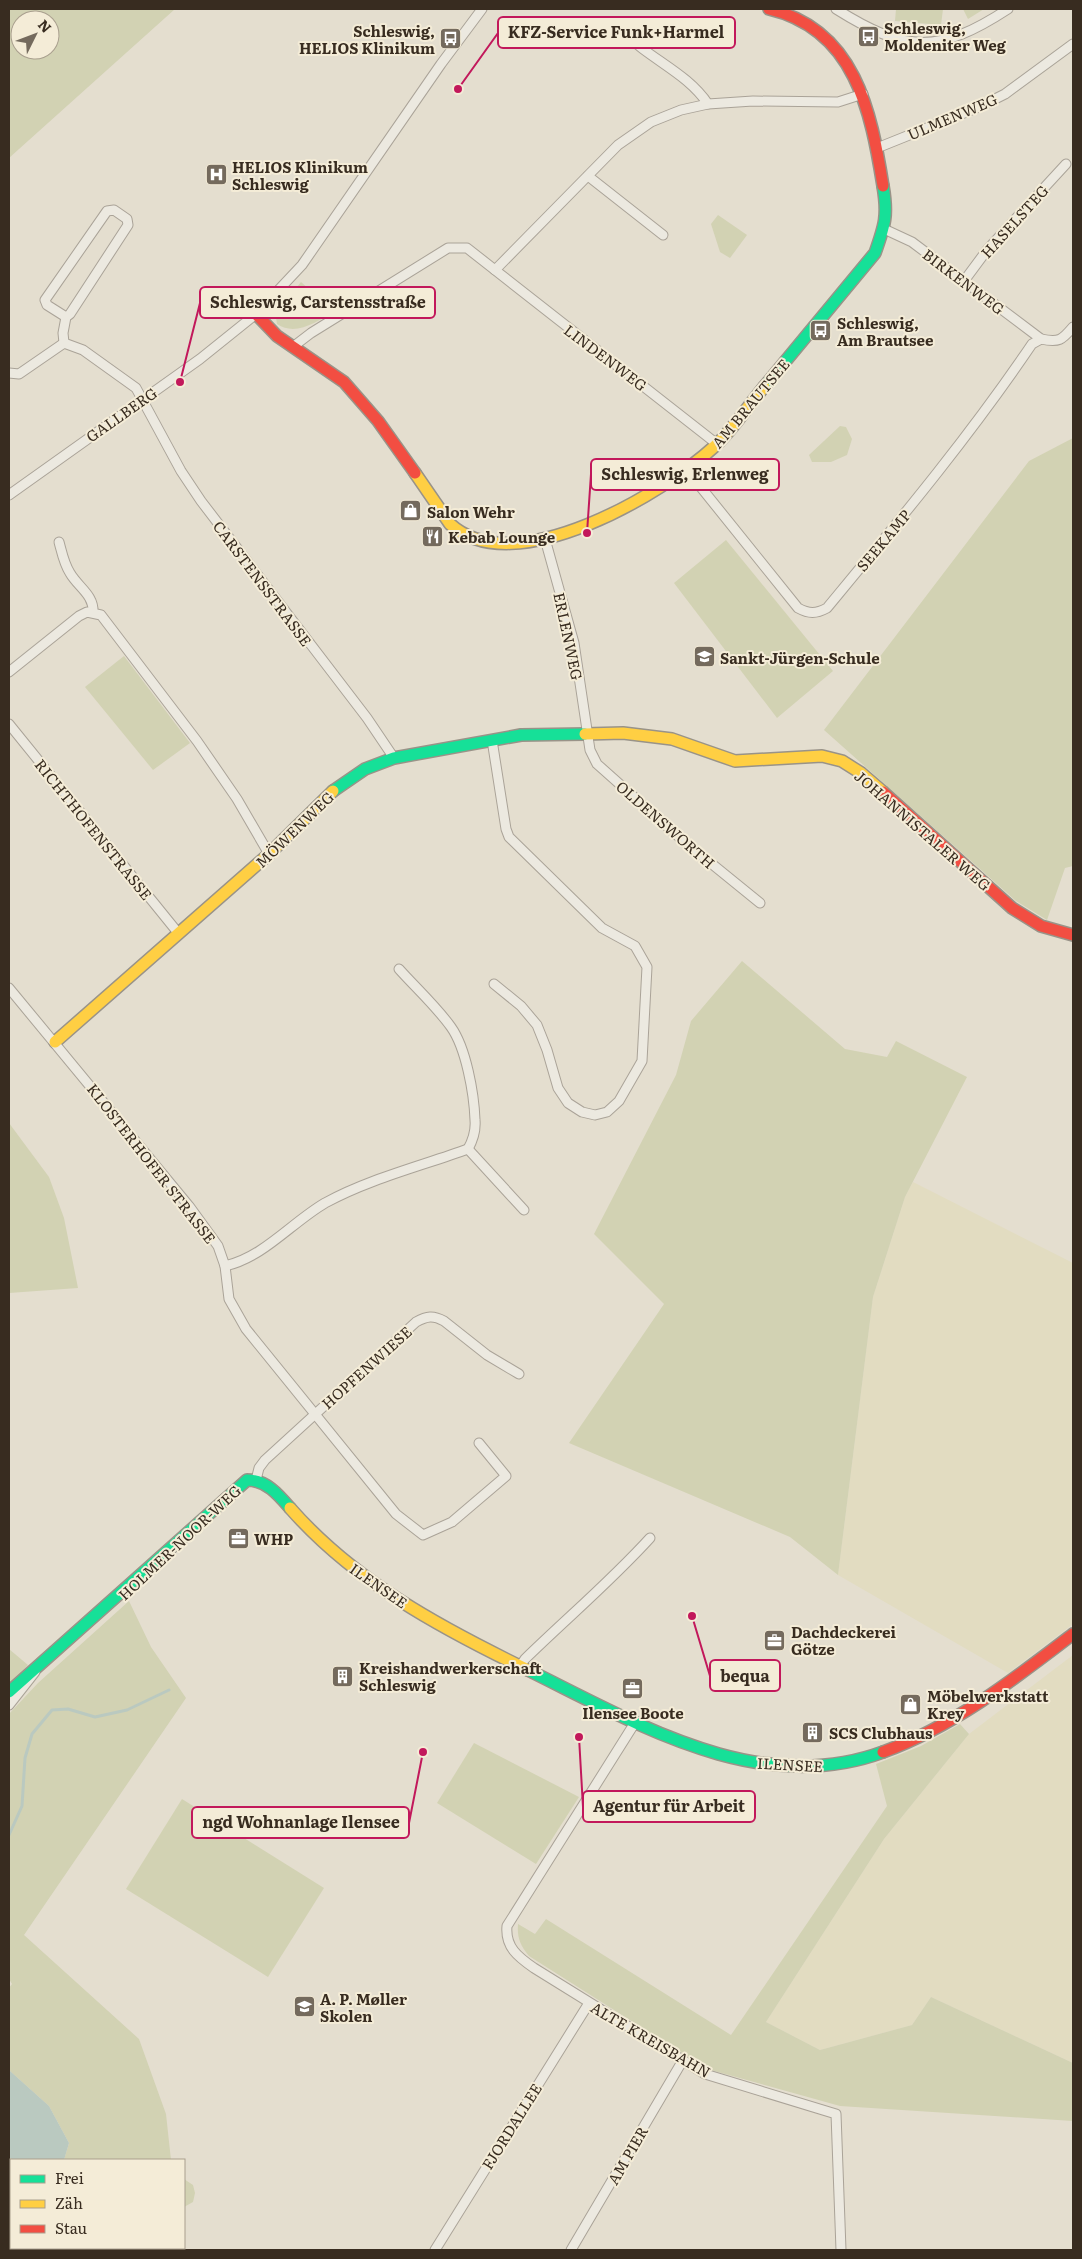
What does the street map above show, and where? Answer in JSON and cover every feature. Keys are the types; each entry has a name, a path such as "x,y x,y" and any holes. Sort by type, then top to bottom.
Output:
{"street":[{"name":"GALLBERG","path":"9,495 200,359 256,314 302,265 441,64 482,9"},
{"name":"AM BRAUTSEE","path":"256,314 278,336 332,371 353,391 416,474 431,500 458,532 481,543 513,546 546,539 606,516 652,493 688,470 717,444 875,253 884,229 887,210 877,148 863,94 850,68 818,30 790,14 768,9"},
{"path":"836,9 880,32 906,42 933,42 960,37 1008,9"},
{"path":"617,26 642,48 687,80 699,91 708,104"},
{"name":"ULMENWEG","path":"877,148 979,107 1005,94 1073,44"},
{"path":"495,270 626,138 651,122 681,110 708,104 753,101 838,102 863,94"},
{"name":"HASELSTEG","path":"964,281 987,250 1066,164"},
{"path":"588,176 663,236"},
{"path":"9,373 19,374 64,343 63,333 66,317 70,314 128,225 127,219 114,210 107,211 45,300 47,305 66,317"},
{"name":"BIRKENWEG","path":"884,229 912,242 1041,339"},
{"name":"LINDENWEG","path":"294,346 311,333 448,248 457,246 467,248 717,444"},
{"path":"1041,339 1054,342 1060,340 1073,327"},
{"name":"SEEKAMP","path":"688,470 798,608 806,612 819,612 827,608 935,477 989,408 1032,344 1041,339"},
{"name":"CARSTENSSTRASSE","path":"64,343 83,350 120,374 136,388 181,472 200,501 367,718 394,758"},
{"name":"ERLENWEG","path":"546,539 574,643 588,734"},
{"path":"59,542 70,574 91,598 93,612"},
{"path":"9,672 79,616 87,612 100,615 197,741 237,799 269,854"},
{"name":"RICHTHOFENSTRASSE","path":"9,724 179,934"},
{"name":"MÖWENWEG","path":"55,1042 269,854 335,789 364,769 394,758 521,735 588,734"},
{"name":"OLDENSWORTH","path":"588,734 590,750 597,764 680,838 760,903"},
{"name":"JOHANNISTALER WEG","path":"588,734 649,734 672,739 735,761 822,756 842,761 862,773 1012,908 1036,925 1050,931 1073,935"},
{"path":"492,740 506,830 509,837 602,928 635,946 647,967 642,1062 619,1101 607,1112 595,1115 582,1112 568,1103 558,1088 547,1050 537,1025 521,1006 494,984"},
{"path":"225,1266 252,1257 298,1221 346,1192 468,1149 474,1137 476,1120 466,1062 460,1040 451,1026 399,970"},
{"name":"KLOSTERHOFER STRASSE","path":"9,988 189,1206 218,1246 225,1266 229,1299 246,1328 396,1514 423,1535 452,1522 506,1476 479,1443"},
{"path":"468,1149 524,1210"},
{"name":"HOPFENWIESE","path":"314,1414 416,1322 426,1317 436,1317 444,1321 487,1355 519,1374"},
{"name":"HOLMER-NOOR-WEG","path":"9,1692 21,1679 36,1670 127,1590 240,1484 248,1480 256,1480 261,1464 314,1414"},
{"name":"ILENSEE","path":"256,1480 268,1487 320,1539 371,1582 453,1632 636,1721 722,1756 758,1764 821,1768 874,1757 946,1724 984,1701 1073,1634"},
{"path":"520,1666 581,1604 607,1585 650,1538"},
{"name":"HOLMER-NOOR-WEG","path":"9,1705 36,1670"},
{"name":"ALTE KREISBAHN","path":"636,1721 507,1926 509,1945 518,1957 705,2074 836,2114 841,2250"},
{"name":"FJORDALLEE","path":"435,2250 589,2003"},
{"name":"AM PIER","path":"571,2250 683,2060"}],"shaded area":[{"path":"913,1182 1073,1263 1073,1624 1008,1673 838,1575 873,1297 905,1197"},
{"path":"1073,1655 1073,2063 931,1997 912,2025 820,2050 766,2022 884,1839 969,1734"},
{"path":"9,2064 10,2071 49,2106 69,2143 64,2159 12,2159 9,2157"}],"green space":[{"path":"9,9 175,9 9,158"},
{"path":"896,9 943,9 941,25 895,21"},
{"path":"963,9 984,9 968,19"},
{"path":"718,215 747,235 730,258 720,252 711,224"},
{"path":"301,282 334,312 306,326 292,329 284,328 277,324 275,311 282,304 297,314 303,306 290,296"},
{"path":"840,426 846,427 852,439 847,455 831,462 812,462 809,455"},
{"path":"1073,438 1073,866 1065,868 1047,920 1016,901 824,730 1029,461"},
{"path":"726,540 833,671 777,718 674,583"},
{"path":"124,656 190,743 153,770 85,687"},
{"path":"742,961 845,1049 887,1057 896,1041 967,1077 905,1197 873,1297 838,1575 790,1537 569,1443 664,1304 594,1234 676,1075 691,1021"},
{"path":"9,1123 49,1177 64,1218 78,1288 9,1293"},
{"path":"129,1601 151,1647 186,1698 24,1935 139,2039 166,2114 171,2159 64,2159 69,2143 49,2106 10,2071 9,1988 12,1984 9,1979 9,1714 38,1683"},
{"path":"9,1649 28,1665 9,1686"},
{"path":"960,1724 969,1734 884,1839 766,2022 820,2050 912,2025 931,1997 1073,2063 1073,2121 840,2106 707,2069 529,1956 521,1945 518,1924 535,1934 546,1919 731,2035 887,1806 876,1764 921,1746"},
{"path":"474,1743 579,1797 536,1864 437,1803"},
{"path":"182,1799 324,1888 268,1977 126,1889"},
{"path":"9,2157 12,2159 10,2159 10,2249 120,2249 119,2250 9,2250"},
{"path":"185,2180 193,2185 195,2193 193,2202 185,2206"}],"waterway":[{"path":"9,1835 22,1806 25,1758 32,1734 52,1710 68,1709 95,1717 127,1710 169,1690"}],"traffic: fast":[{"path":"764,387 875,253 885,220 883,186"},
{"path":"333,791 365,769 394,758 521,735 585,734"},
{"path":"9,1692 247,1480 266,1485 290,1508"},
{"path":"528,1670 655,1731 700,1748 745,1760 790,1766 837,1764 883,1752"}],"traffic: slow":[{"path":"415,473 450,524 478,540 511,543 549,538 587,525 626,507 692,465 722,439 764,387"},
{"path":"585,734 623,733 672,739 735,761 822,756 842,761 861,773 883,792"},
{"path":"55,1042 269,854 333,791"},
{"path":"290,1508 342,1559 371,1581 432,1620 528,1670"}],"traffic: jam":[{"path":"769,9 798,19 821,35 840,54 854,77 864,102 872,130 883,186"},
{"path":"256,314 277,336 344,382 378,421 415,473"},
{"path":"883,792 1012,908 1041,926 1073,935"},
{"path":"883,1752 934,1729 958,1715 1005,1685 1073,1634"}],"place":[{"name":"Schleswig, Moldeniter Weg","path":"868,36"},
{"name":"Schleswig, HELIOS Klinikum","path":"451,39"},
{"name":"KFZ-Service Funk+Harmel","path":"458,89"},
{"name":"HELIOS Klinikum Schleswig","path":"216,175"},
{"name":"Schleswig, Am Brautsee","path":"821,331"},
{"name":"Schleswig, Carstensstraße","path":"180,382"},
{"name":"Salon Wehr","path":"411,511"},
{"name":"Schleswig, Erlenweg","path":"587,533"},
{"name":"Kebab Lounge","path":"432,536"},
{"name":"Sankt-Jürgen-Schule","path":"704,657"},
{"name":"WHP","path":"238,1538"},
{"name":"bequa","path":"692,1616"},
{"name":"Dachdeckerei Götze","path":"775,1640"},
{"name":"Kreishandwerkerschaft Schleswig","path":"343,1676"},
{"name":"Ilensee Boote","path":"633,1689"},
{"name":"Möbelwerkstatt Krey","path":"911,1704"},
{"name":"SCS Clubhaus","path":"813,1732"},
{"name":"Agentur für Arbeit","path":"579,1737"},
{"name":"ngd Wohnanlage Ilensee","path":"423,1752"},
{"name":"A. P. Møller Skolen","path":"304,2007"}]}
